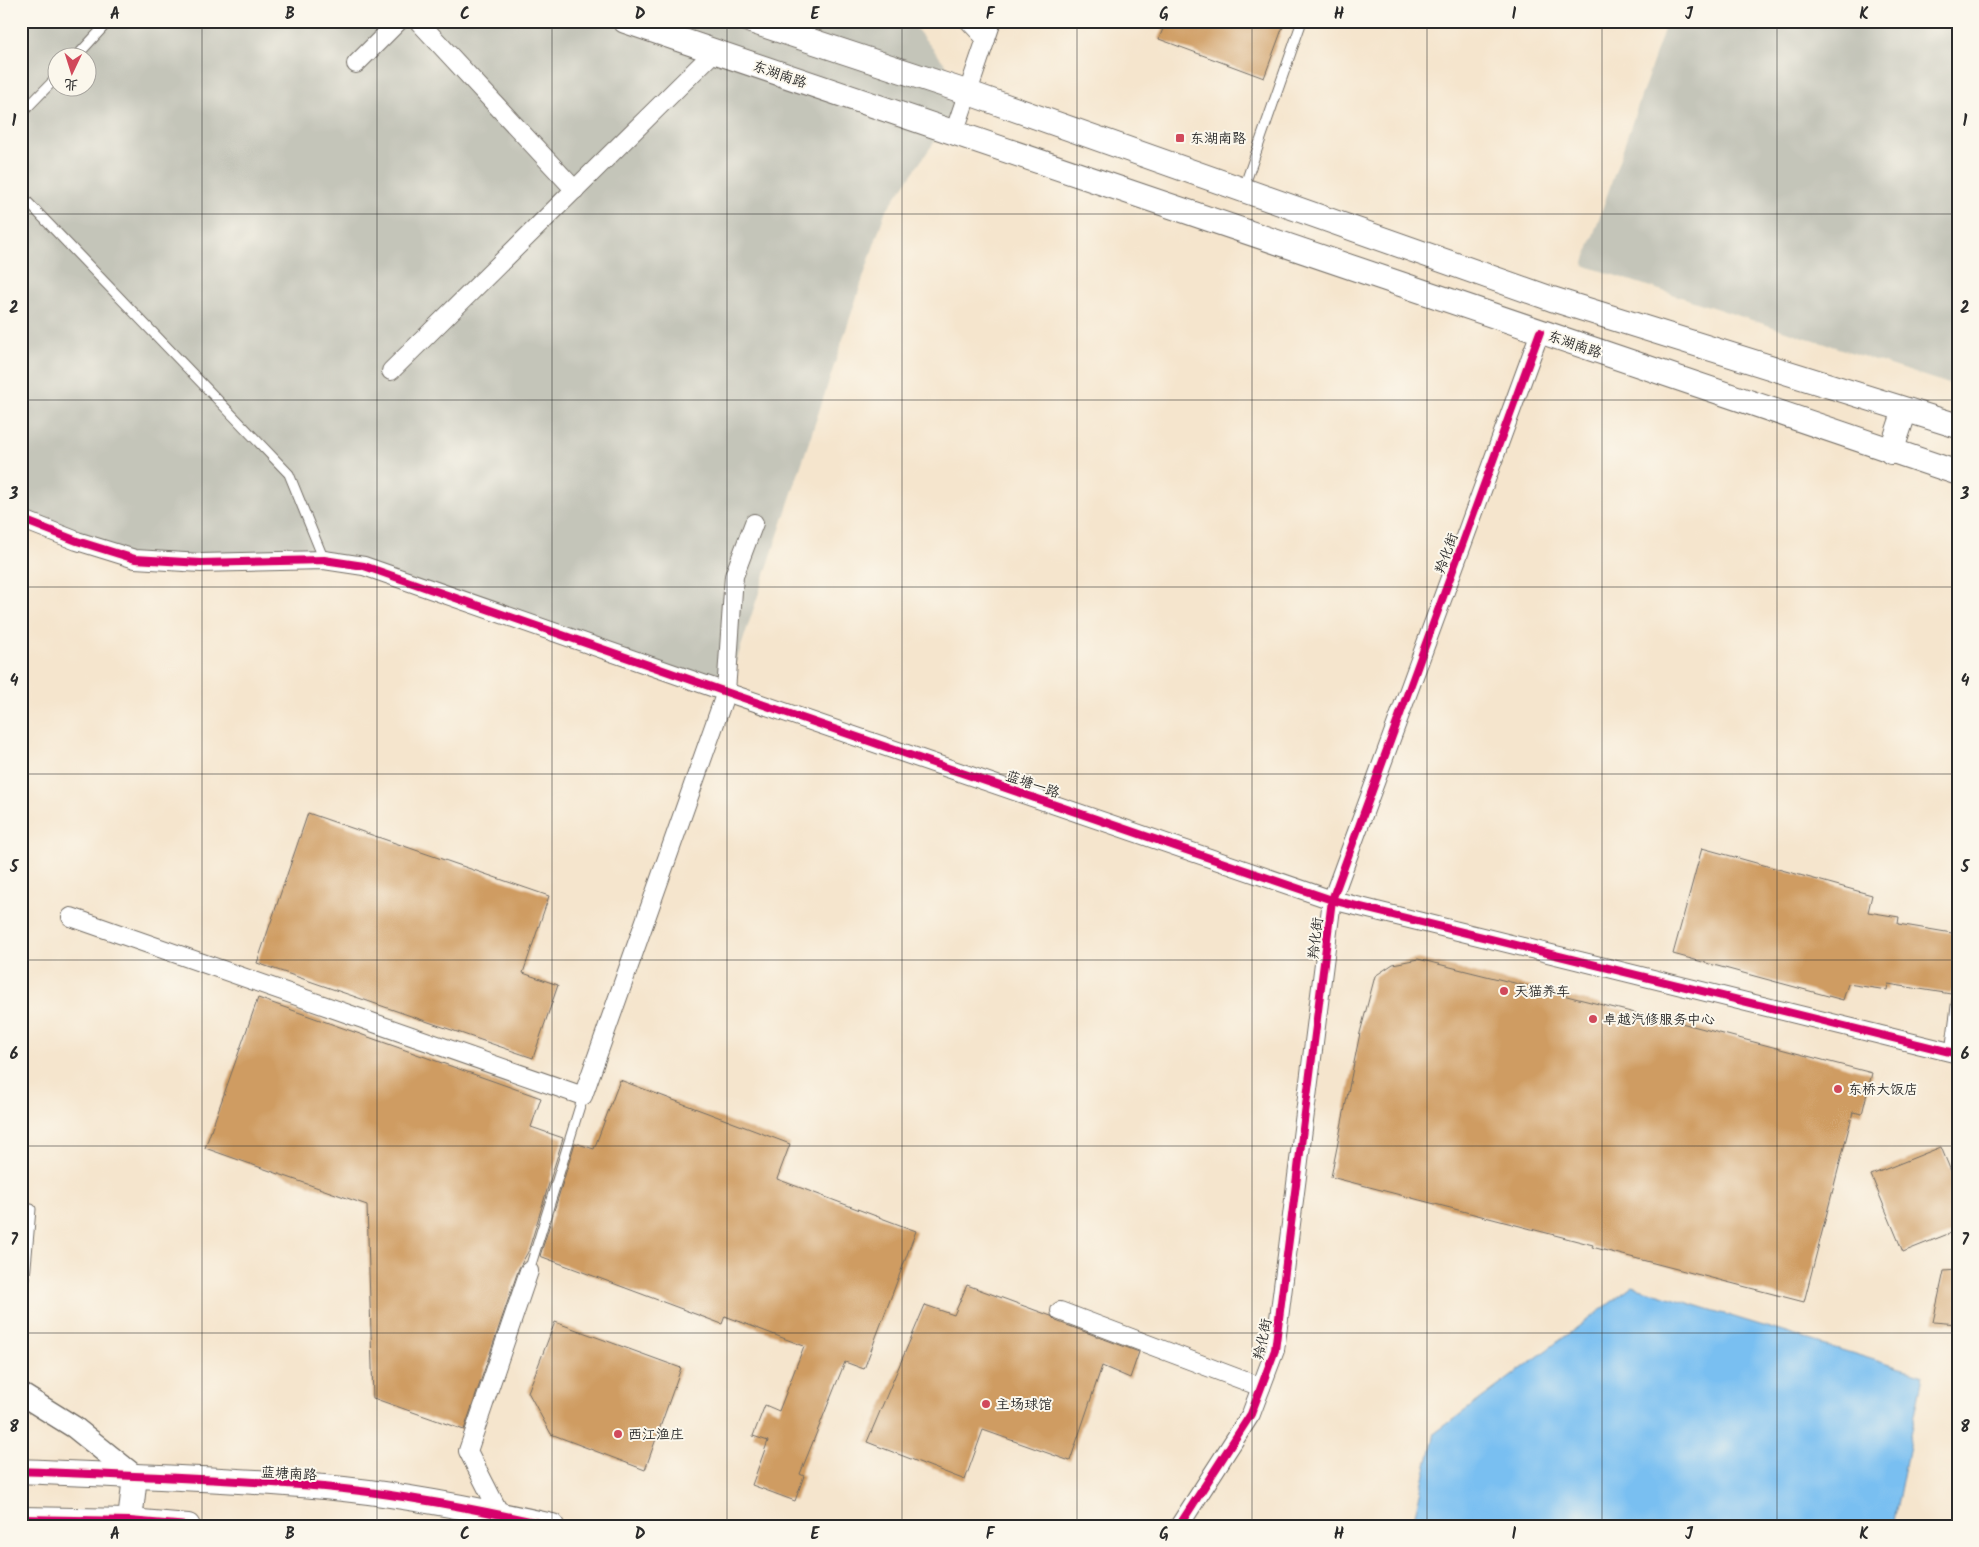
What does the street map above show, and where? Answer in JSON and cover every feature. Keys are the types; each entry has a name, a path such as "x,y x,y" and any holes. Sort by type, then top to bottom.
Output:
{"main road":[{"name":"东湖南路","path":"625,21 1891,452 1958,473"},
{"path":"751,21 969,93 1552,299 1958,426"},
{"path":"1891,452 1905,410"},
{"name":"蓝塘南路","path":"21,1471 325,1487 500,1514 552,1526"},
{"path":"130,1521 135,1476"},
{"path":"21,1519 130,1521 188,1526"}],"street":[{"path":"356,64 399,21"},
{"path":"418,21 575,190"},
{"path":"969,21 986,39"},
{"path":"954,133 992,21"},
{"path":"391,371 714,52"},
{"name":"羚化街","path":"1179,1526 1251,1414 1276,1350 1332,900 1540,332"},
{"name":"蓝塘一路","path":"21,519 77,541 135,559 200,563 324,560 364,566 1332,900 1954,1053"},
{"path":"72,918 583,1096 726,692 734,576 754,523"},
{"path":"500,1514 468,1451 529,1271"},
{"path":"1060,1311 1261,1387"},
{"path":"21,1394 74,1427 135,1476"}],"lane":[{"path":"83,48 109,21"},
{"path":"1243,190 1302,21"},
{"path":"21,114 48,86"},
{"path":"21,195 289,474 324,560"},
{"path":"1954,1053 1958,991"},
{"path":"529,1271 583,1096"},
{"path":"21,1279 25,1278 31,1209"}],"shaded area":[{"path":"21,21 910,21 969,93 885,212 726,692 364,566 135,559 21,519"},
{"path":"1667,21 1958,21 1958,387 1583,265"}],"water":[{"path":"1633,1286 1923,1375 1893,1526 1412,1526 1435,1433"}],"building":[{"path":"1166,21 1285,21 1264,78 1159,39"},
{"path":"308,813 549,896 523,973 558,985 533,1058 257,963"},
{"path":"1702,848 1872,895 1868,912 1899,917 1898,924 1958,934 1958,985 1953,988 1951,994 1888,984 1887,990 1848,984 1843,1000 1673,954"},
{"path":"1418,959 1647,1016 1647,1014 1872,1073 1862,1114 1853,1112 1804,1302 1331,1177 1360,1033 1375,976 1393,964"},
{"path":"258,998 541,1098 531,1127 563,1138 528,1252 519,1268 464,1430 373,1398 367,1205 205,1148"},
{"path":"620,1080 790,1144 777,1179 916,1231 864,1369 845,1362 800,1474 804,1476 795,1501 752,1485 768,1441 753,1436 765,1405 779,1411 804,1346 725,1316 722,1324 540,1256 575,1143 594,1149"},
{"path":"1941,1147 1958,1188 1958,1230 1903,1252 1871,1175"},
{"path":"1958,1270 1958,1324 1933,1322 1944,1271"},
{"name":"主场球馆","path":"967,1285 1051,1316 1056,1321 1139,1352 1130,1378 1102,1366 1070,1461 983,1430 965,1480 867,1442 925,1305 954,1315"},
{"path":"555,1322 681,1368 645,1470 551,1434 528,1392"}],"cycle path":[{"path":"1179,1526 1251,1414 1275,1350 1332,900 1540,332"},
{"path":"21,519 77,541 135,559 201,563 324,560 364,566 1332,900 1958,1054"},
{"path":"21,1471 211,1479 324,1487 439,1503 552,1526"},
{"path":"21,1519 130,1521 188,1526"}],"place":[{"name":"东湖南路","path":"1180,138"},
{"name":"天猫养车","path":"1504,991"},
{"name":"卓越汽修服务中心","path":"1593,1019"},
{"name":"东桥大饭店","path":"1838,1089"},
{"name":"主场球馆","path":"986,1404"},
{"name":"西江渔庄","path":"618,1434"}]}
